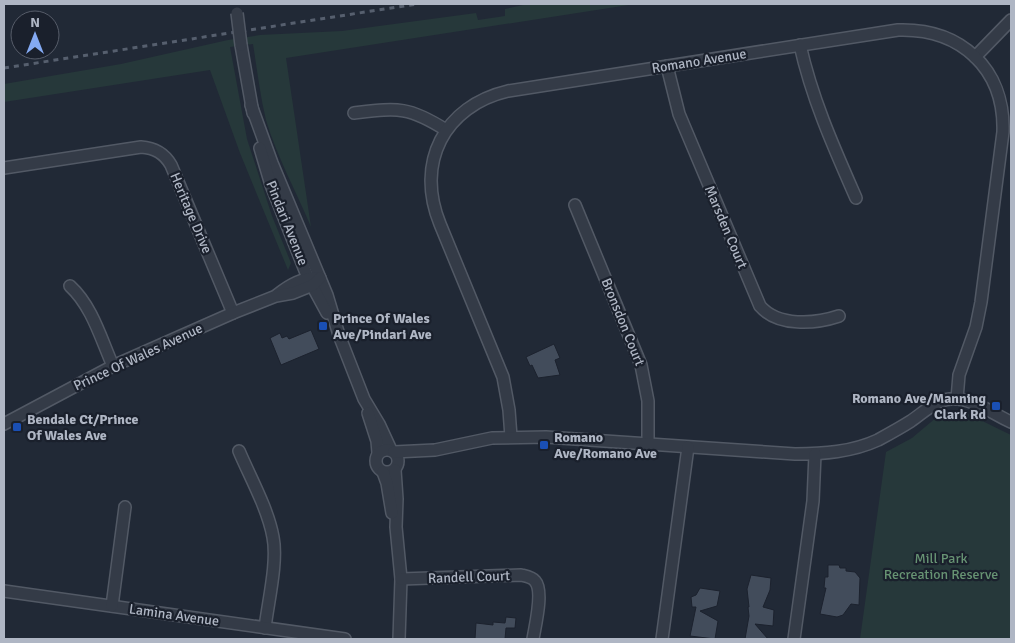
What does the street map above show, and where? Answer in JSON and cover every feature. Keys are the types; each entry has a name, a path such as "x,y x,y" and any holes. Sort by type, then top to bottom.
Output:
{"street":[{"name":"Pindari Avenue","path":"236,8 251,105 314,280 327,295 339,334 364,399 377,441 378,453"},
{"path":"975,57 1011,20"},
{"name":"Romano Avenue","path":"511,437 508,402 503,377 432,202 431,168 438,144 454,120 473,104 496,94 898,30 920,30 945,36 956,41 985,68 994,83 1002,105 1003,119 981,302 976,327 966,354 952,372 953,399"},
{"path":"800,45 814,97 856,198"},
{"name":"Marsden Court","path":"667,66 679,114 760,306 770,315 782,320 812,322 839,316"},
{"path":"354,113 387,109 406,110 426,117 446,130"},
{"name":"Heritage Drive","path":"4,168 141,147 160,152 171,165 233,313"},
{"name":"Bronsdon Court","path":"575,205 641,365 648,401 648,444"},
{"name":"Prince Of Wales Avenue","path":"4,424 113,366 233,313 276,296 293,293 314,280"},
{"path":"70,286 78,293 87,306 113,366"},
{"name":"Pindari Avenue","path":"364,399 392,451"},
{"path":"382,472 389,472 435,450 477,440 511,437 546,437 814,454 846,450 876,441 895,431 936,402 953,399 967,401 1011,422"},
{"path":"662,639 688,447"},
{"path":"396,526 386,478 376,464 378,453 384,450 435,450"},
{"path":"239,451 265,512 273,537 274,561 265,628"},
{"path":"392,451 398,458 396,468 396,526 401,579 399,639"},
{"path":"794,639 813,501 814,454"},
{"path":"112,606 125,507"},
{"name":"Randell Court","path":"401,579 520,575 532,578 538,585 540,595 533,639"},
{"name":"Lamina Avenue","path":"4,591 345,639"}],"green space":[{"path":"528,4 635,4 286,58 311,227 270,134 260,92 253,44 230,47 247,139 272,216 291,263 288,270 240,153 210,70 4,102 4,84 121,64 228,40 260,35 342,31 476,13 478,20 505,16 505,9"},
{"name":"Mill Park Recreation Reserve","path":"952,411 968,414 1011,435 1011,639 860,639 886,452 912,438 943,412"}],"building":[{"path":"311,330 319,349 281,365 270,338 280,333 282,338 287,336 289,339"},
{"path":"554,344 560,358 555,360 560,375 538,378 526,357"},
{"path":"828,565 839,565 840,568 846,568 846,571 855,572 860,578 859,605 851,604 843,615 837,617 820,614 826,588 824,588 825,577 828,577"},
{"path":"751,575 771,578 770,590 763,607 774,610 773,626 755,624 768,639 745,639 749,616 747,589"},
{"path":"700,588 720,591 717,606 700,611 718,621 715,639 690,636 696,607 692,607 691,597 696,595"},
{"path":"506,617 516,618 515,628 506,628 505,639 475,639 476,623 493,625 493,622 505,623"}],"railway":[{"path":"4,68 417,4"}],"place":[{"name":"Prince Of Wales Ave/Pindari Ave","path":"323,326"},
{"name":"Romano Ave/Manning Clark Rd","path":"996,406"},
{"name":"Bendale Ct/Prince Of Wales Ave","path":"17,427"},
{"name":"Romano Ave/Romano Ave","path":"544,445"}]}
